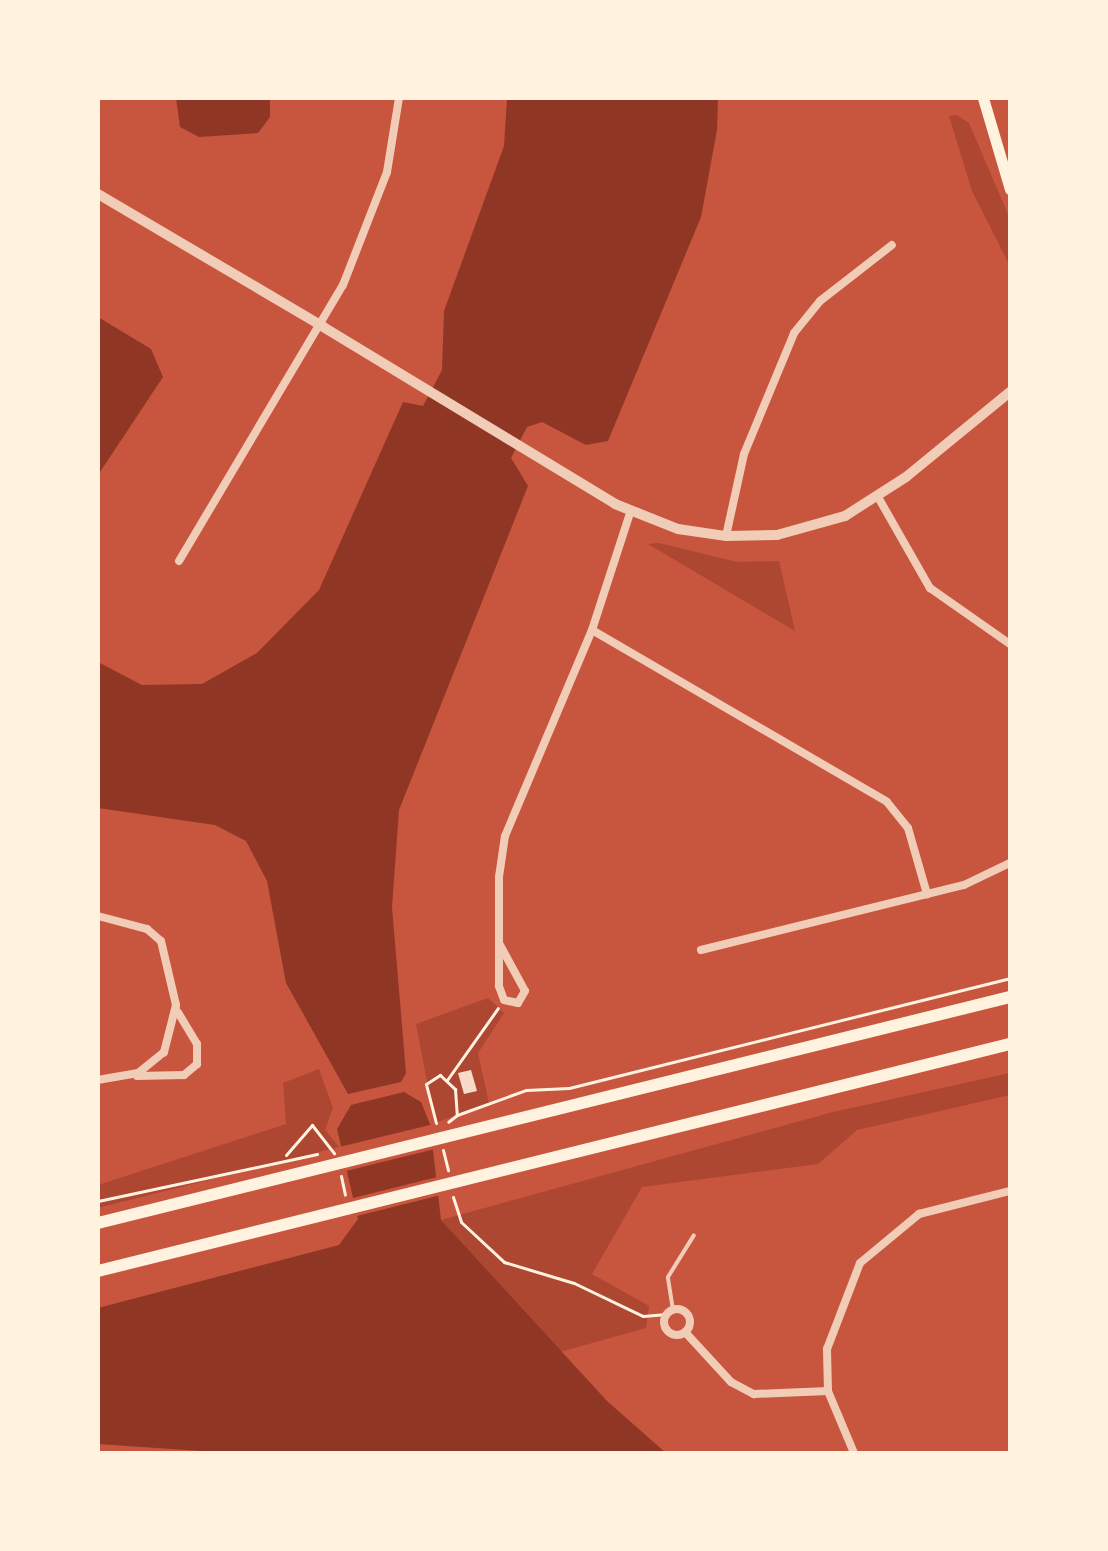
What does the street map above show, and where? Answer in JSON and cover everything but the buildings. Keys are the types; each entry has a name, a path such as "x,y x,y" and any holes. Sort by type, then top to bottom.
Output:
{"main road":[{"path":"983,98 1010,189"},
{"path":"98,1223 330,1159 445,1136 1010,997"},
{"path":"98,1271 1010,1044"}],"street":[{"path":"179,561 320,325 387,172 399,98"},
{"path":"98,194 631,510 726,536 800,530 878,497 1010,392"},
{"path":"726,536 751,432 794,333 820,301 892,245"},
{"path":"878,497 930,588 1010,644"},
{"path":"500,945 525,991 518,1003 504,1000 500,945 499,877 508,827 592,630 631,510"},
{"path":"592,630 887,802 908,828 927,894"},
{"path":"701,950 927,894 1010,863"},
{"path":"98,917 161,941 176,1005 199,1051"},
{"path":"128,1075 149,1066 169,1042 176,1005"},
{"path":"169,1042 184,1037 199,1051"},
{"path":"98,1080 128,1075 184,1075 199,1051"},
{"path":"854,1453 828,1391 827,1349 860,1263 919,1214 1010,1191"},
{"path":"685,1332 689,1316 670,1312 667,1330 685,1332 731,1382 754,1394 828,1391"}],"lane":[{"path":"670,1312 668,1277 694,1235"}],"path":[{"path":"670,1312 643,1316 574,1283 504,1262 461,1222 445,1136 457,1115 526,1090 569,1088 1010,978"},
{"path":"447,1080 504,1000"},
{"path":"436,1123 427,1080 447,1080"},
{"path":"447,1080 457,1115"},
{"path":"98,1201 283,1157 330,1159"}],"shaded area":[{"path":"176,98 270,98 270,117 258,133 199,137 180,127"},
{"path":"507,98 718,98 717,130 701,217 608,441 586,445 542,422 527,427 511,458 528,486 399,810 392,907 406,1073 401,1082 348,1094 286,983 267,881 246,841 215,825 98,808 98,662 142,685 202,684 257,653 319,590 403,402 423,406 442,370 444,311 504,146"},
{"path":"957,115 969,123 1010,219 1010,266 972,191 949,116"},
{"path":"98,317 151,349 163,377 98,475"},
{"path":"659,543 737,562 779,561 795,631 648,544"},
{"path":"488,998 504,1013 478,1053 489,1103 435,1123 416,1024"},
{"path":"319,1069 333,1108 325,1130 339,1147 98,1208 98,1185 286,1124 283,1083"},
{"path":"1010,1073 1010,1095 857,1130 818,1164 642,1187 592,1274 649,1306 646,1328 560,1352 441,1220 833,1112"},
{"path":"404,1092 421,1102 430,1124 441,1220 607,1401 666,1453 230,1453 98,1444 98,1308 339,1245 358,1219 337,1129 351,1105"}],"pier":[{"path":"434,1124 435,1149 342,1172 335,1148"},
{"path":"437,1177 441,1195 353,1217 349,1199"}]}
